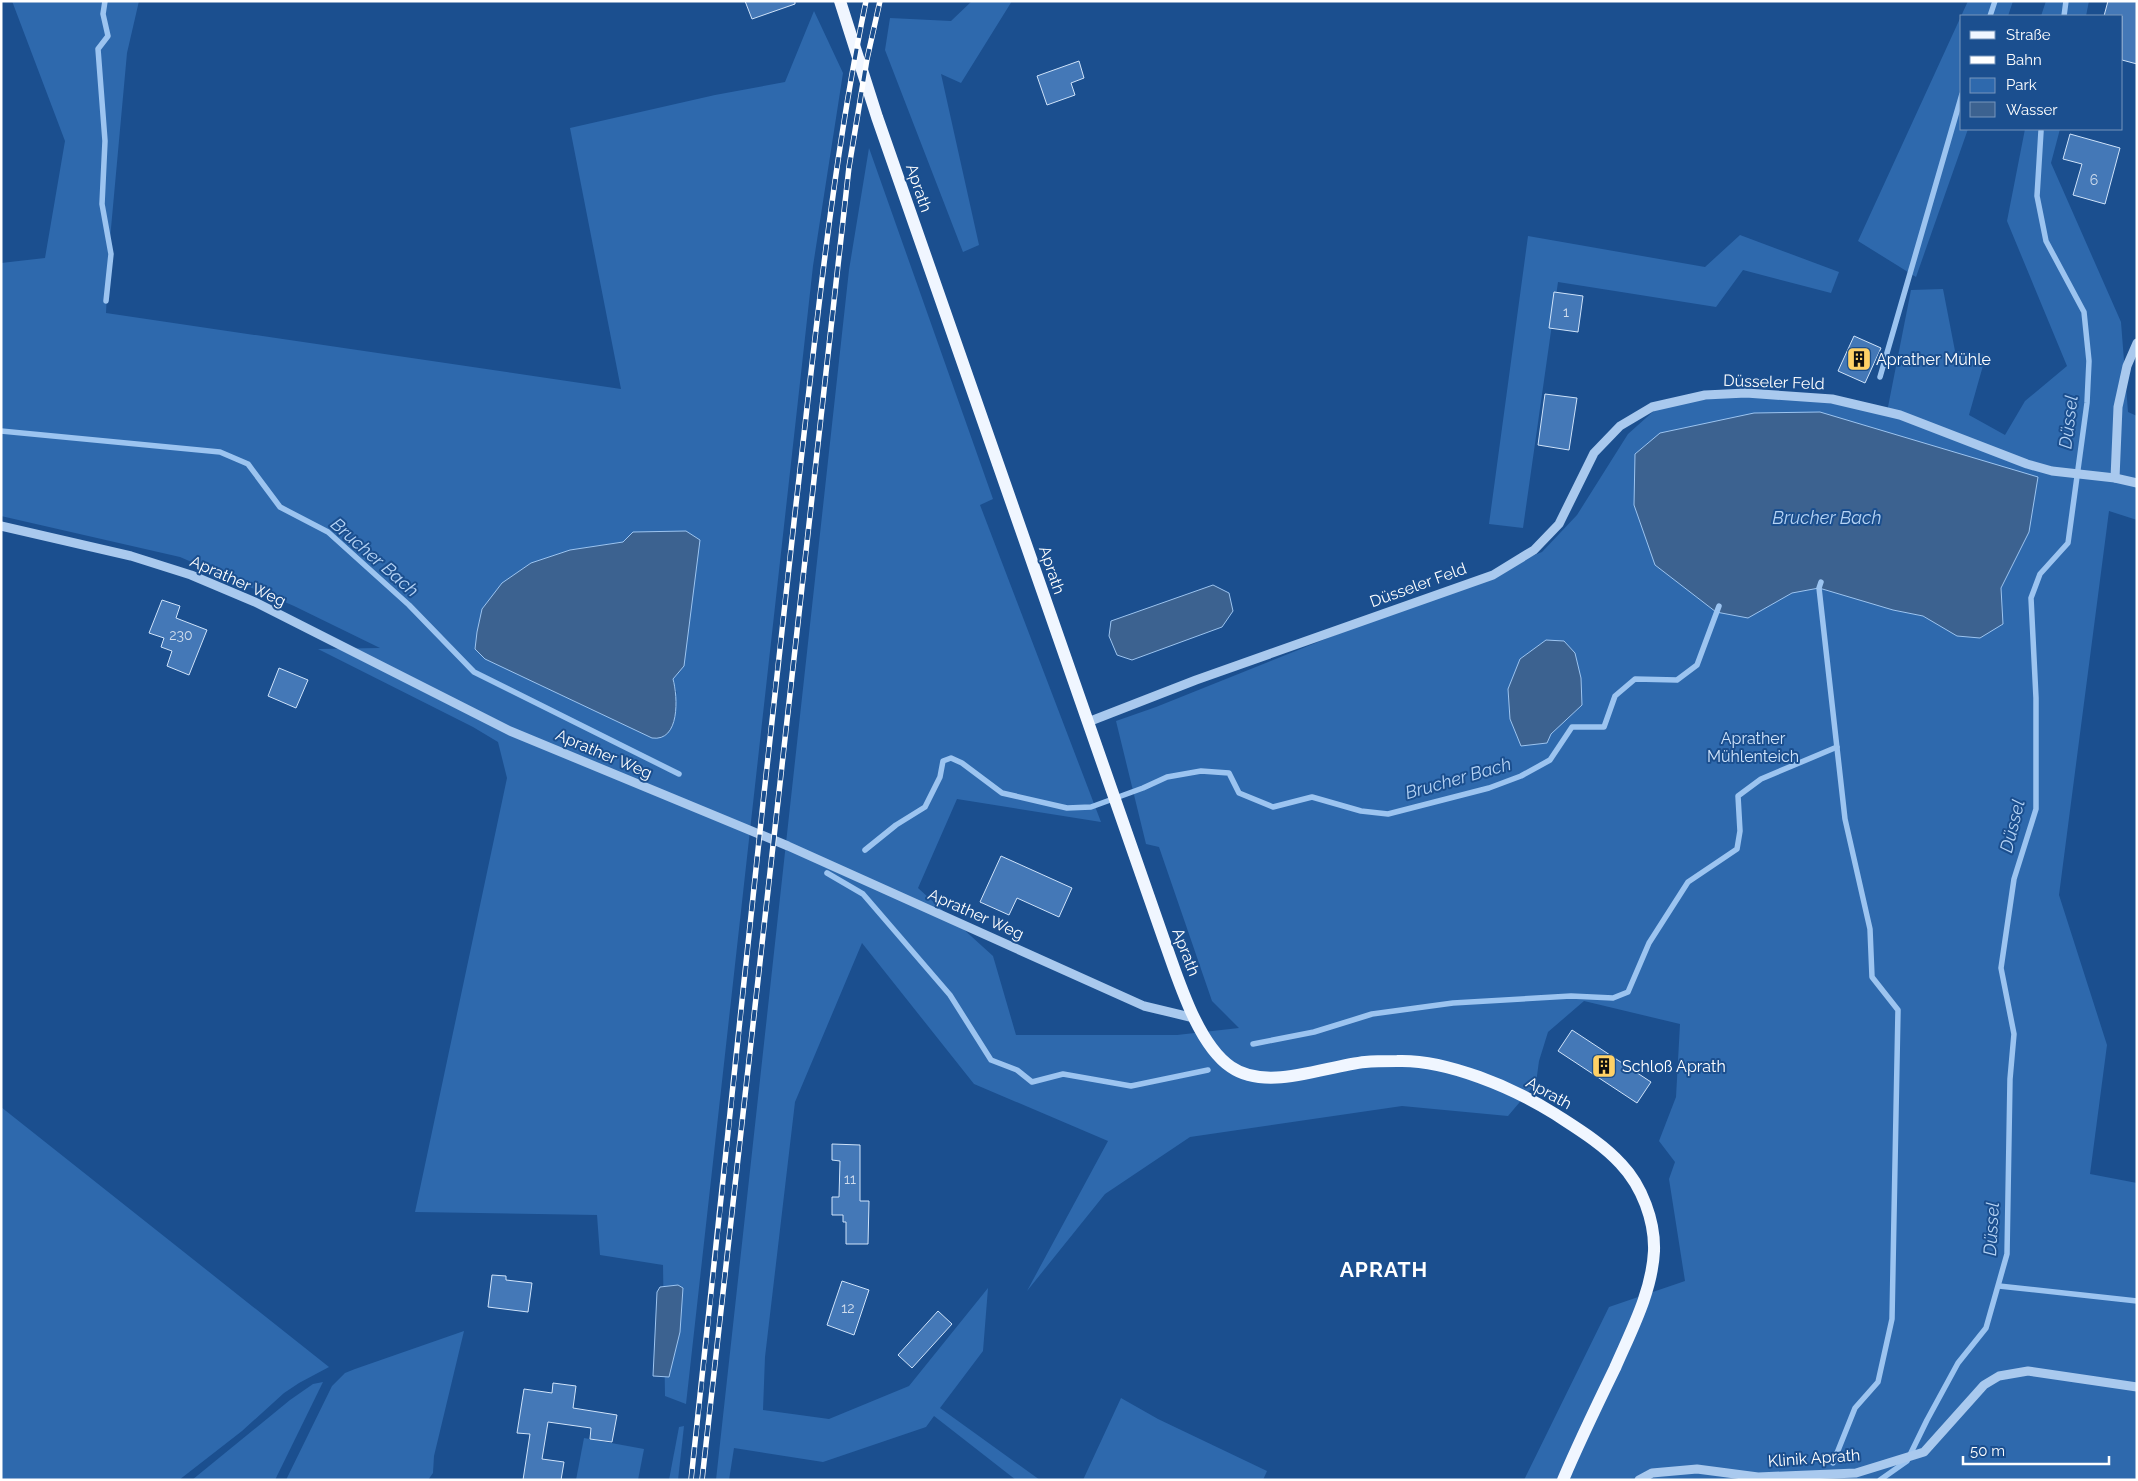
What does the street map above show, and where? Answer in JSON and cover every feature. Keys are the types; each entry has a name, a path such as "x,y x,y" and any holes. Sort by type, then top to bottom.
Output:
{"main road":[{"name":"Aprath","path":"840,1 877,117 1164,940 1194,1018 1214,1051 1231,1067 1246,1074 1262,1077 1284,1077 1364,1062 1401,1061 1439,1066 1484,1078 1536,1102 1586,1134 1622,1164 1644,1198 1652,1225 1654,1252 1648,1289 1627,1341 1563,1480"}],"street":[{"path":"2115,478 2118,407 2127,366 2137,343"},
{"name":"Düsseler Feld","path":"1088,722 1196,680 1493,575 1534,550 1559,524 1594,453 1620,426 1652,407 1705,395 1746,393 1832,399 1900,415 2028,464 2052,471 2115,478 2137,483"},
{"name":"Aprather Weg","path":"1,526 131,556 191,575 255,602 510,731 788,846 1144,1006 1194,1018"},
{"name":"Klinik Aprath","path":"1639,1480 1652,1473 1697,1469 1758,1477 1856,1473 1924,1452 1984,1385 1999,1376 2028,1371 2137,1387"}],"green space":[{"path":"12,1 139,1 127,53 109,250 106,313 621,389 570,128 715,95 785,82 814,11 843,73 813,266 686,1404 665,1396 663,1265 600,1255 597,1215 415,1212 507,778 498,742 473,727 318,649 380,648 294,606 180,557 1,516 1,263 45,258 65,141","holes":["634,532 677,694 570,550 623,542"]},
{"path":"972,1 1012,1 961,83 941,74 979,245 963,252 885,50 890,18 951,21"},
{"path":"1968,1 2013,1 2008,15 1962,15"},
{"path":"2046,1 2089,1 2086,15 2041,15"},
{"path":"1960,18 1960,130 1968,130 1916,277 1858,241"},
{"name":"Aprather Mühlenteich","path":"2025,130 2060,130 2051,163 2121,322 2128,412 2137,416 2137,520 2109,511 2059,895 2107,1045 2090,1174 2137,1183 2137,1480 1524,1480 1609,1307 1685,1281 1669,1179 1675,1162 1659,1141 1676,1097 1680,1024 1584,1001 1548,1032 1539,1061 1536,1083 1508,1116 1402,1106 1190,1137 1105,1194 1027,1291 1108,1141 974,1084 862,943 795,1102 765,1357 763,1410 829,1419 909,1386 988,1288 983,1351 940,1408 1040,1480 1016,1480 934,1416 926,1427 823,1462 734,1448 729,1480 716,1480 849,270 869,148 993,499 980,505 1101,822 957,799 918,888 993,956 1016,1035 1177,1035 1239,1028 1212,1001 1159,847 1146,844 1116,721 1156,707 1542,552 1577,515 1628,434 1656,409 1683,401 1772,394 1887,412 1911,290 1943,289 1955,351 1986,355 1969,415 2005,435 2025,401 2067,366 2007,221"},
{"path":"1740,235 1839,272 1831,293 1743,270 1716,307 1558,282 1523,528 1489,524 1528,236 1705,267"},
{"path":"1,1107 329,1367 284,1393 242,1431 179,1480 1,1480"},
{"path":"464,1331 434,1456 433,1473 428,1480 286,1480 332,1386 345,1373"},
{"path":"323,1382 275,1480 192,1480 290,1400 313,1384"},
{"path":"1121,1398 1158,1419 1267,1471 1263,1480 1083,1480"},
{"path":"684,1426 678,1480 669,1480 679,1427"},
{"path":"584,1438 644,1449 638,1480 576,1480"}],"water":[{"path":"1820,412 2038,477 2029,532 2001,588 2003,624 1980,638 1957,636 1923,616 1893,610 1819,588 1792,593 1748,618 1716,612 1655,565 1634,505 1635,454 1660,433 1754,413"},
{"path":"686,531 700,540 684,666 673,679 676,696 675,717 668,733 661,737 652,738 485,659 475,649 482,609 502,583 531,563 570,550 623,542 633,532"},
{"path":"1213,585 1229,593 1233,611 1222,627 1132,660 1117,655 1109,636 1111,621"},
{"path":"1546,640 1564,641 1575,653 1581,678 1582,705 1551,734 1547,743 1521,746 1510,719 1508,689 1520,659"},
{"path":"678,1285 683,1288 680,1332 669,1377 653,1376 657,1292 660,1287"}],"building":[{"path":"745,1 795,1 795,4 752,19"},
{"path":"2108,1 2137,1 2137,64 2123,60 2123,15 2104,15"},
{"path":"1079,61 1084,78 1071,83 1075,95 1047,105 1037,76"},
{"path":"2070,134 2120,148 2105,204 2073,195 2082,164 2063,159"},
{"path":"1554,292 1583,296 1578,332 1549,328"},
{"name":"Aprather Mühle","path":"1854,336 1881,348 1865,383 1838,371"},
{"path":"1545,394 1577,398 1569,450 1538,445"},
{"path":"162,600 180,606 176,618 207,630 189,675 167,666 172,651 161,647 164,638 149,633"},
{"path":"279,668 308,680 296,708 268,696"},
{"path":"1001,856 1072,888 1059,917 1017,898 1009,915 980,902"},
{"name":"Schloß Aprath","path":"1572,1030 1651,1082 1637,1103 1558,1051"},
{"path":"832,1144 860,1145 860,1201 869,1201 868,1244 846,1244 846,1222 843,1222 843,1215 832,1215 832,1197 839,1197 840,1161 832,1160"},
{"path":"492,1275 506,1276 506,1280 532,1283 528,1312 488,1307"},
{"path":"842,1281 869,1290 854,1335 827,1325"},
{"path":"938,1311 952,1324 912,1368 898,1355"},
{"path":"553,1383 576,1386 573,1408 617,1415 612,1442 590,1439 591,1428 548,1422 542,1459 564,1462 561,1480 523,1480 530,1434 517,1433 524,1389 552,1393"}],"waterway":[{"path":"105,1 103,14 108,36 98,49 105,141 102,204 111,254 106,301"},
{"path":"1990,15 1995,1"},
{"name":"Düssel","path":"2064,15 2066,1"},
{"path":"1880,377 1960,101"},
{"name":"Düssel","path":"1880,1480 1907,1461 1958,1363 1986,1328 2007,1254 2010,1079 2014,1034 2001,968 2014,879 2036,809 2036,698 2031,598 2040,574 2068,543 2087,403 2089,361 2084,312 2046,241 2037,196 2041,131"},
{"name":"Brucher Bach","path":"1,431 220,452 248,464 280,507 328,532 409,605 474,672 679,774"},
{"path":"1821,582 1819,588 1845,819 1870,929 1872,977 1898,1010 1892,1319 1878,1382 1855,1408 1833,1463"},
{"name":"Brucher Bach","path":"865,850 896,825 925,807 940,777 943,761 951,758 962,763 1002,793 1067,808 1091,807 1167,777 1201,771 1229,773 1239,793 1273,807 1312,797 1361,811 1388,814 1489,788 1521,776 1550,760 1572,727 1604,727 1615,696 1635,679 1677,680 1697,665 1719,606"},
{"path":"1253,1044 1314,1032 1372,1014 1453,1003 1571,996 1613,998 1628,992 1649,943 1688,882 1737,849 1740,831 1738,796 1761,779 1837,747"},
{"path":"827,873 863,894 950,995 991,1060 1017,1070 1032,1082 1063,1074 1131,1086 1208,1070"},
{"path":"1999,1286 2137,1301"}],"railway":[{"path":"691,1480 781,634 817,320 833,192 866,1"},
{"path":"702,1480 849,167 867,59 880,1"}],"place":[{"name":"Aprather Mühle","path":"1859,359"},
{"name":"Schloß Aprath","path":"1604,1066"}],"district":[{"name":"APRATH","path":"1384,1269"}]}
